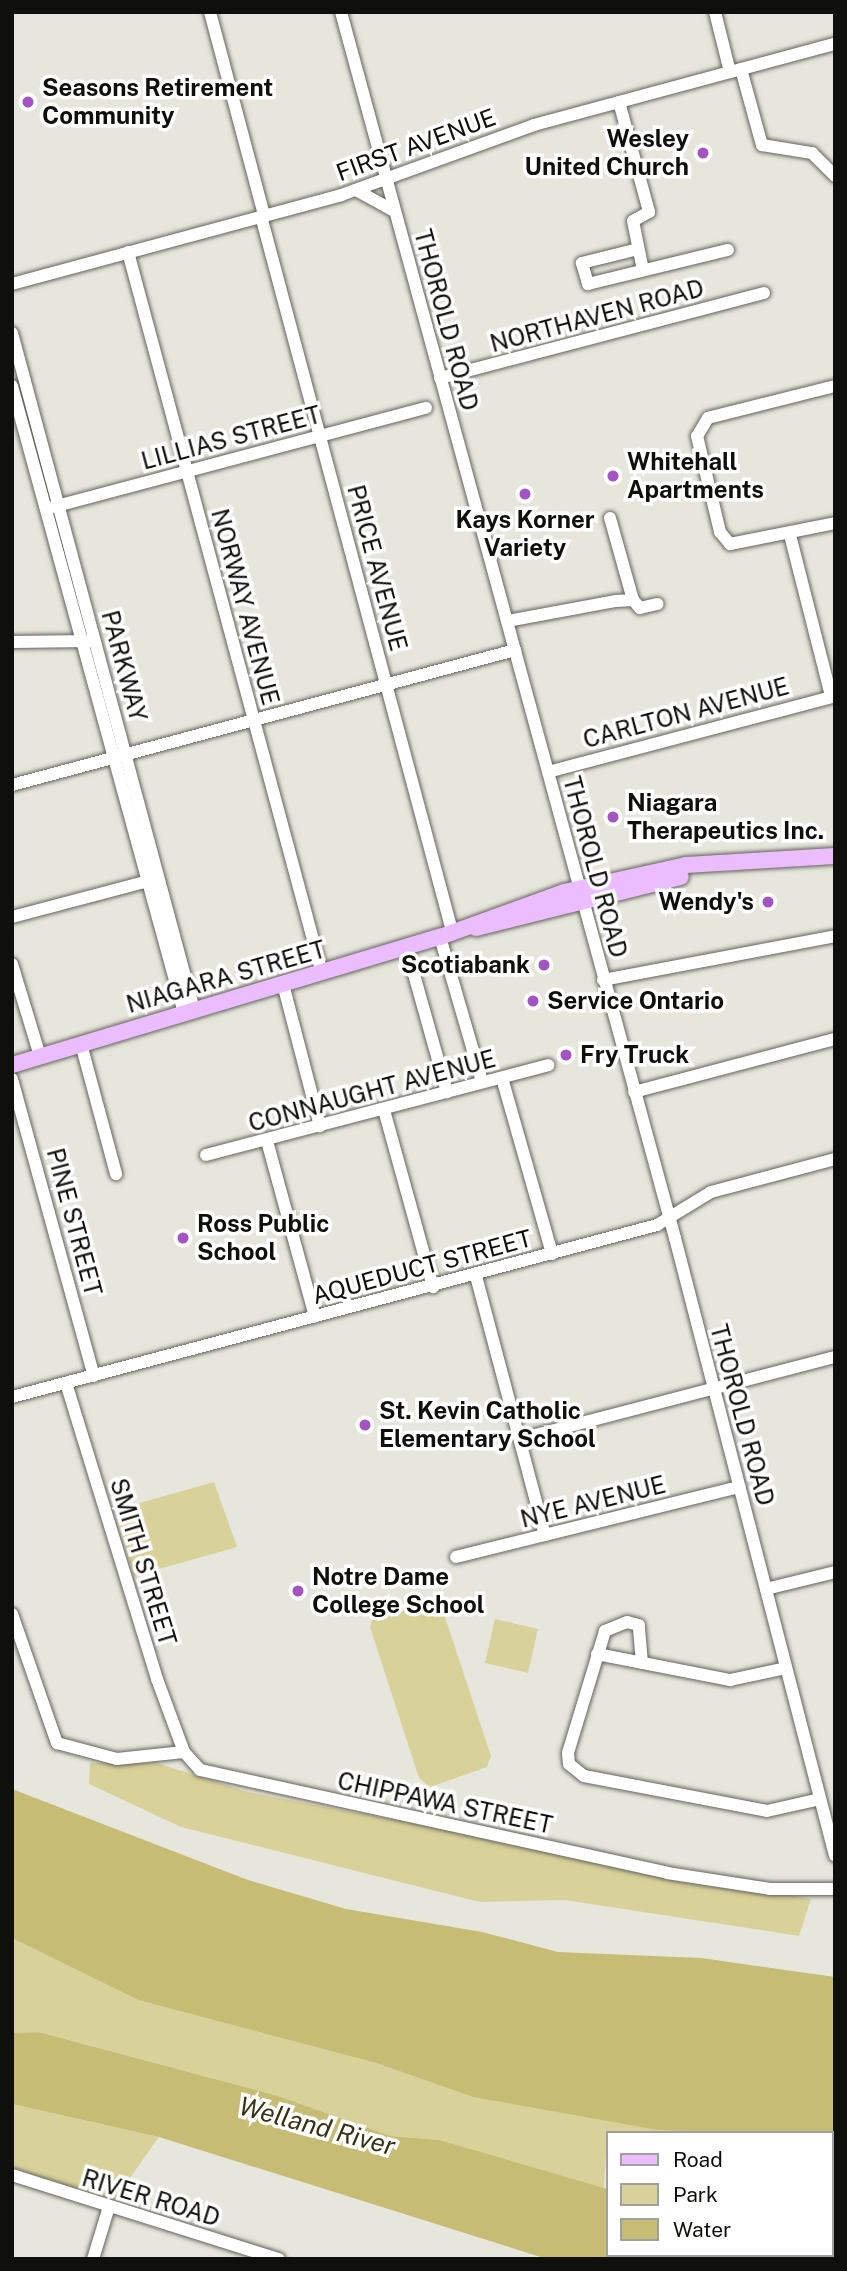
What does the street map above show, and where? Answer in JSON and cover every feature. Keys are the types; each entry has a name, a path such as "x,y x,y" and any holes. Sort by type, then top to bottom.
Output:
{"main road":[{"name":"NIAGARA STREET","path":"12,1065 581,895 728,862 835,856"}],"street":[{"name":"PRICE AVENUE","path":"210,12 386,685 482,1083"},
{"name":"THOROLD ROAD","path":"341,12 669,1217 786,1668 826,1805 835,1856"},
{"path":"715,12 762,145 819,156 835,176"},
{"name":"FIRST AVENUE","path":"12,284 356,190 619,102 835,44"},
{"path":"619,102 649,212 633,221 643,270"},
{"path":"356,190 394,211"},
{"path":"638,249 582,263 588,284 728,250"},
{"name":"NORWAY AVENUE","path":"128,253 322,973"},
{"name":"NORTHAVEN ROAD","path":"440,378 764,293"},
{"name":"PARKWAY","path":"12,333 31,401 81,643 159,878 189,1011"},
{"name":"PARKWAY","path":"12,386 95,640 146,882 189,1011"},
{"path":"835,386 708,418 698,428 724,539 743,547 835,523"},
{"path":"17,405 31,401"},
{"name":"LILLIAS STREET","path":"52,508 426,408"},
{"path":"610,517 633,600 640,608 658,604"},
{"path":"790,534 833,696"},
{"path":"507,621 633,600"},
{"path":"12,642 81,643 95,640"},
{"path":"12,785 515,650"},
{"name":"CARLTON AVENUE","path":"548,772 833,696"},
{"path":"12,917 159,878"},
{"path":"604,980 835,936"},
{"path":"406,946 447,1092"},
{"path":"12,964 40,1056"},
{"path":"283,984 320,1126"},
{"path":"634,1093 835,1039"},
{"path":"81,1044 116,1174"},
{"name":"CONNAUGHT AVENUE","path":"206,1155 548,1065"},
{"path":"502,1078 552,1254"},
{"name":"PINE STREET","path":"12,1079 94,1376"},
{"path":"384,1110 433,1287"},
{"path":"267,1141 315,1317"},
{"name":"AQUEDUCT STREET","path":"12,1397 476,1276 669,1217 711,1192 835,1159"},
{"path":"476,1276 545,1535"},
{"path":"520,1439 835,1357"},
{"name":"SMITH STREET","path":"66,1382 184,1752"},
{"name":"NYE AVENUE","path":"456,1557 739,1487"},
{"path":"766,1589 835,1572"},
{"path":"12,1614 57,1743 117,1759 184,1752"},
{"path":"642,1663 645,1633 637,1623 610,1627 597,1654 568,1753 569,1764 584,1776 767,1811 826,1805"},
{"path":"597,1654 730,1680 786,1668"},
{"name":"CHIPPAWA STREET","path":"184,1752 200,1770 223,1776 667,1872 770,1889 835,1889"},
{"name":"RIVER ROAD","path":"12,2175 107,2210 250,2254 279,2259"},
{"path":"93,2259 107,2210"}],"green space":[{"path":"214,1482 237,1547 134,1576 115,1510"},
{"path":"432,1597 442,1608 491,1756 487,1767 430,1787 419,1778 370,1627 373,1617"},
{"path":"495,1619 538,1629 528,1673 485,1663"},
{"path":"90,1763 157,1763 248,1792 811,1899 799,1936 565,1900 480,1902 181,1827 89,1784"},
{"path":"12,1938 138,2000 376,2063 473,2097 695,2131 606,2131 604,2189 440,2140 391,2136 278,2096 40,2032 12,2033"},
{"path":"12,2104 159,2137 112,2203 12,2167"}],"water":[{"path":"12,1789 248,1880 346,1909 482,1932 558,1952 701,1958 835,1977 835,2135 833,2131 658,2130 473,2097 376,2063 138,2000 12,1938"},
{"name":"Welland River","path":"39,2032 278,2096 391,2136 440,2140 606,2189 606,2257 833,2257 833,2246 835,2259 547,2259 159,2137 12,2104 12,2033"}],"place":[{"name":"Seasons Retirement Community","path":"28,102"},
{"name":"Wesley United Church","path":"703,153"},
{"name":"Whitehall Apartments","path":"613,476"},
{"name":"Kays Korner Variety","path":"525,494"},
{"name":"Niagara Therapeutics Inc.","path":"613,817"},
{"name":"Wendy's","path":"768,902"},
{"name":"Scotiabank","path":"544,965"},
{"name":"Service Ontario","path":"533,1001"},
{"name":"Fry Truck","path":"566,1055"},
{"name":"Ross Public School","path":"183,1238"},
{"name":"St. Kevin Catholic Elementary School","path":"365,1425"},
{"name":"Notre Dame College School","path":"298,1591"}]}
